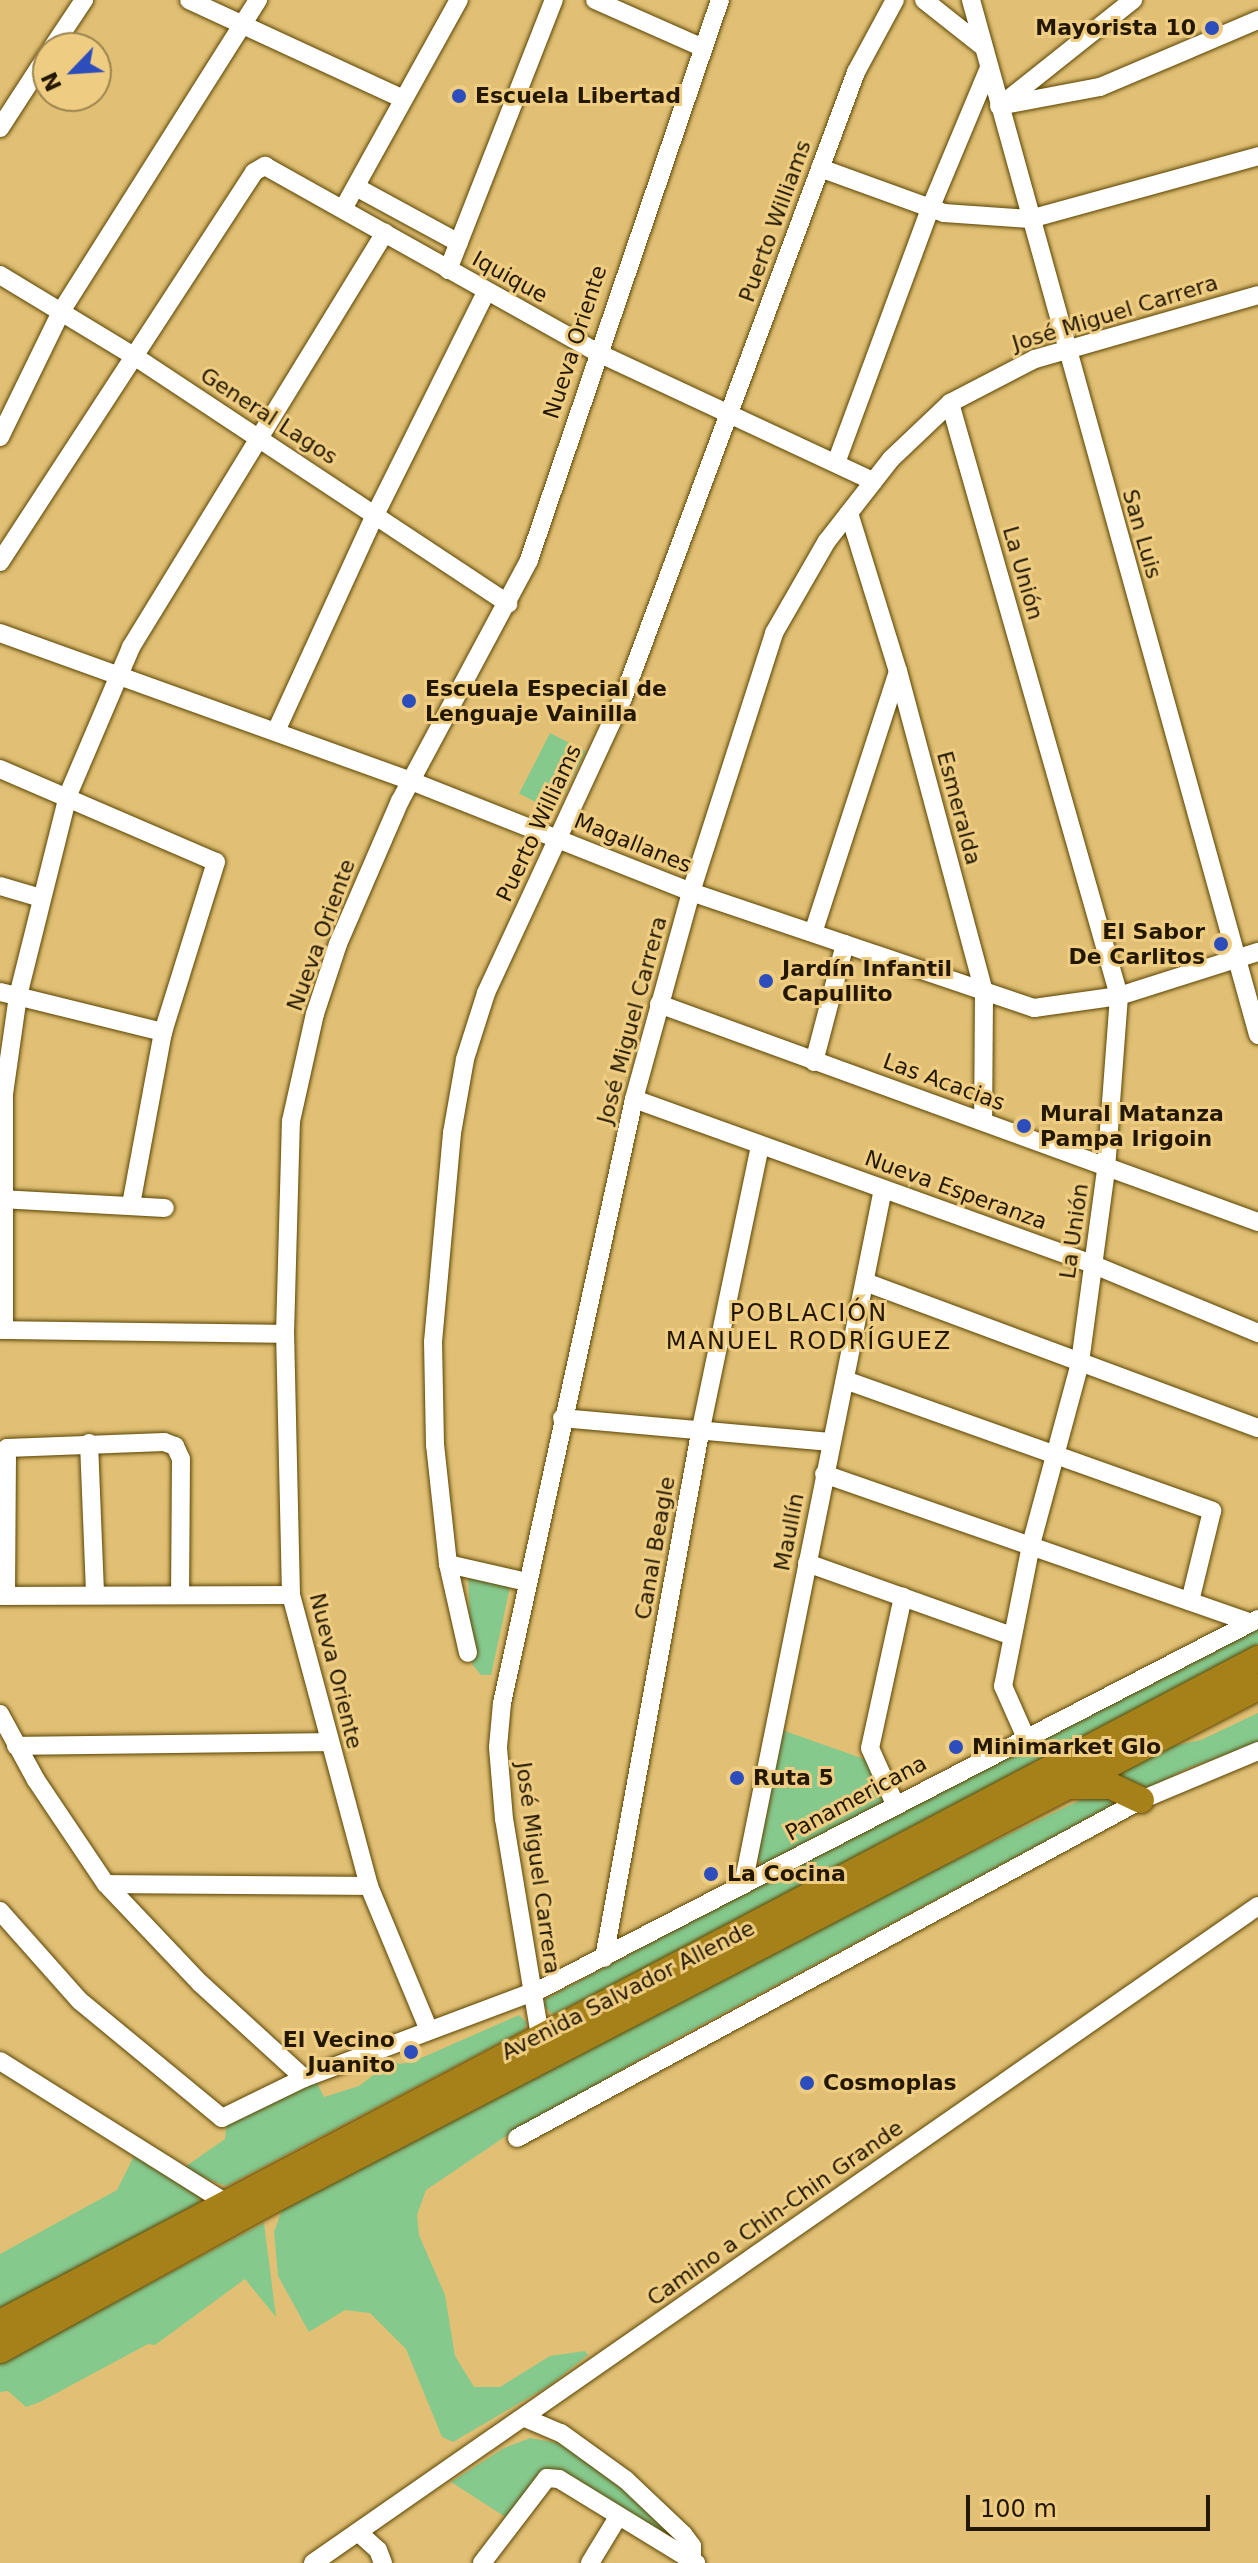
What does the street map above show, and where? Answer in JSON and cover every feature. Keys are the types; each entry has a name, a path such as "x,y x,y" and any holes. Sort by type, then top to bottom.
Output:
{"highway":[{"name":"Avenida Salvador Allende","path":"0,2323 1258,1659"},
{"name":"Avenida Salvador Allende","path":"0,2350 271,2201 1258,1687"},
{"path":"1063,1787 1099,1784 1141,1800"}],"street":[{"path":"63,32 84,0"},
{"path":"189,0 403,99"},
{"path":"0,437 62,310 258,0"},
{"path":"343,209 459,0"},
{"path":"448,270 554,0"},
{"path":"595,0 701,47"},
{"name":"Nueva Oriente","path":"428,2028 369,1886 291,1595 285,1334 291,1121 308,1045 338,944 411,781 529,560 596,352 720,0"},
{"name":"Puerto Williams","path":"468,1653 448,1564 432,1385 452,1133 478,1016 623,698 856,72 895,0"},
{"path":"924,0 982,46"},
{"name":"San Luis","path":"971,0 1258,1035"},
{"path":"999,106 1133,0"},
{"path":"999,106 1092,89 1258,20"},
{"path":"836,463 930,209 989,68"},
{"path":"0,128 8,98 32,72"},
{"path":"820,168 930,209 1030,219 1258,156"},
{"name":"Iquique","path":"134,356 261,166 270,166 596,352 873,481"},
{"name":"Iquique","path":"356,187 459,243"},
{"path":"285,1334 2,1330 2,1094 9,994 41,898 68,795 116,675 257,437 385,233"},
{"name":"General Lagos","path":"0,275 134,356 508,604"},
{"path":"276,731 375,515 486,292"},
{"name":"José Miguel Carrera","path":"540,2036 504,1819 498,1747 527,1582 634,1099 691,892 774,633 808,569 873,481 950,403 1006,371 1066,349 1258,295"},
{"path":"0,562 134,356"},
{"name":"La Unión","path":"950,403 1119,996 1106,1170 1080,1363 1031,1545 1003,1686 1026,1738"},
{"name":"Esmeralda","path":"849,513 898,671 984,993 983,1121"},
{"name":"Magallanes","path":"0,633 411,781 691,892 1034,1008 1119,996 1258,952"},
{"path":"813,933 898,671"},
{"path":"0,769 68,795 216,862 163,1032 131,1204"},
{"path":"0,886 41,898"},
{"path":"814,1062 845,944"},
{"path":"9,994 163,1032"},
{"name":"Las Acacias","path":"659,1004 983,1121 1106,1170 1258,1222"},
{"name":"Nueva Esperanza","path":"634,1099 1094,1265 1258,1333"},
{"name":"Canal Beagle","path":"604,1958 700,1433 760,1147"},
{"name":"Maullín","path":"743,1885 883,1189"},
{"path":"3,1199 165,1208"},
{"path":"865,1282 1258,1428"},
{"path":"845,1380 1213,1511 1190,1601"},
{"path":"562,1418 700,1433 830,1442"},
{"path":"180,1594 181,1459 175,1446 89,1443 7,1448 3,1596 291,1595"},
{"path":"89,1443 95,1594"},
{"path":"824,1474 1254,1621"},
{"path":"807,1563 1012,1636"},
{"path":"448,1564 527,1582"},
{"path":"895,1804 870,1748 903,1597"},
{"name":"Panamericana","path":"0,1911 80,2001 213,2115 234,2114 304,2078 428,2028 532,1993 1254,1621"},
{"path":"0,1714 16,1746 106,1884 200,1983 304,2078"},
{"path":"16,1746 328,1742"},
{"path":"517,2138 1141,1800 1258,1751"},
{"path":"106,1884 369,1886"},
{"name":"Camino a Chin-Chin Grande","path":"313,2563 1258,1906"},
{"path":"0,2061 225,2202"},
{"path":"525,2418 561,2433 626,2480 683,2534 692,2546 693,2562"},
{"path":"482,2563 541,2481 559,2479 693,2562"},
{"path":"590,2563 618,2517"},
{"path":"358,2532 378,2550 383,2563"}],"green space":[{"path":"550,733 586,751 555,812 519,794"},
{"path":"468,1576 510,1587 491,1675 481,1675 472,1664"},
{"path":"1258,1627 1258,1644 1119,1720 603,1990 553,2014 543,2006 546,1999 718,1907"},
{"path":"1258,1713 1258,1743 1188,1768 1144,1790 1110,1776 1167,1747 1201,1740"},
{"path":"782,1730 867,1760 887,1801 761,1865 757,1854"},
{"path":"1095,1793 1118,1802 677,2038 506,2136 426,2190 417,2215 419,2235 445,2295 455,2356 474,2387 500,2387 550,2356 585,2351 588,2355 550,2385 453,2442 442,2437 406,2349 370,2313 345,2310 309,2332 278,2276 274,2232 282,2210 889,1892"},
{"path":"519,2015 527,2023 524,2030 226,2186 182,2169 225,2139 227,2123 316,2081 324,2097 359,2086 394,2059 399,2064 412,2062"},
{"path":"134,2156 199,2196 199,2203 0,2310 0,2254 117,2190"},
{"path":"264,2223 276,2317 245,2279 155,2345 148,2344 40,2402 26,2407 8,2391 0,2392 0,2363"},
{"path":"530,2438 558,2443 611,2477 684,2547 541,2474 507,2518 451,2482 504,2448"}],"place":[{"name":"Mayorista 10","path":"1212,28"},
{"name":"Escuela Libertad","path":"459,96"},
{"name":"Escuela Especial de Lenguaje Vainilla","path":"409,701"},
{"name":"El Sabor De Carlitos","path":"1221,944"},
{"name":"Jardín Infantil Capullito","path":"766,981"},
{"name":"Mural Matanza Pampa Irigoin","path":"1024,1126"},
{"name":"Minimarket Glo","path":"956,1747"},
{"name":"Ruta 5","path":"737,1778"},
{"name":"La Cocina","path":"711,1874"},
{"name":"El Vecino Juanito","path":"411,2052"},
{"name":"Cosmoplas","path":"807,2083"}],"district":[{"name":"POBLACIÓN MANUEL RODRÍGUEZ","path":"809,1328"}]}
